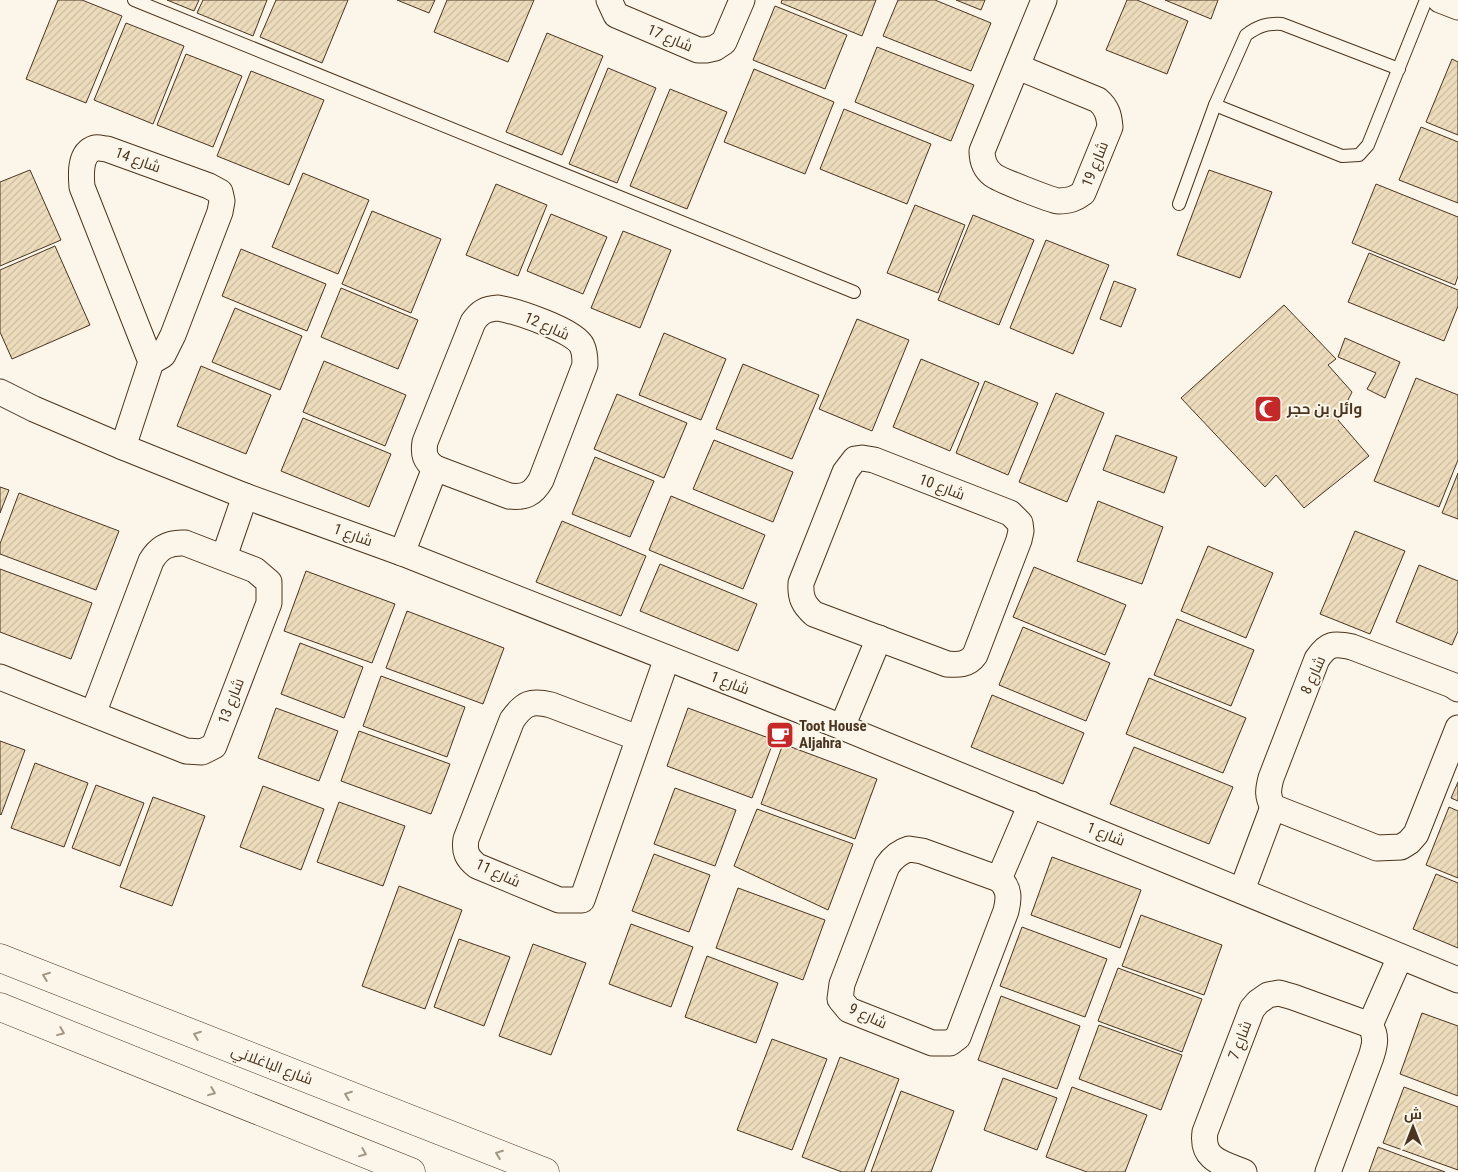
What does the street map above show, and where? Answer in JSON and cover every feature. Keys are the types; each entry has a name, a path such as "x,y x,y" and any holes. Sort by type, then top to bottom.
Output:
{"main road":[{"name":"شارع الباغلاني","path":"0,958 545,1172"},
{"path":"0,1007 411,1172"}],"street":[{"name":"شارع 17","path":"609,0 616,15 698,50 715,48 724,42 742,0"},
{"name":"شارع 19","path":"1018,67 1098,100 1106,107 1110,127 1084,193 1075,199 1056,201 993,176 985,166 982,158 982,151 1044,0"},
{"path":"1440,0 1458,7"},
{"name":"شارع 14","path":"123,447 151,362 82,187 80,171 89,152 96,148 107,149 209,186 220,192 222,201 220,212 173,335 163,355 151,362"},
{"name":"شارع 12","path":"487,308 510,310 567,332 582,345 585,365 541,480 531,494 520,498 509,496 435,468 424,457 425,442 479,314 487,308"},
{"name":"شارع 1","path":"0,392 34,409 123,447 245,496 402,553 842,726 1458,980"},
{"name":"شارع 10","path":"855,459 874,460 1016,517 1020,523 1019,540 972,660 957,665 947,664 879,638 814,614 806,607 801,598 801,583 846,472 855,459"},
{"path":"402,553 435,468"},
{"path":"224,557 245,496"},
{"name":"شارع 13","path":"0,677 93,714 186,751 202,752 214,746 269,603 269,582 255,570 185,543 175,542 164,546 155,555 93,714"},
{"path":"842,726 879,638"},
{"name":"شارع 8","path":"1242,890 1273,807 1268,794 1271,778 1317,659 1322,652 1330,645 1340,644 1352,647 1452,685 1458,689"},
{"name":"شارع 11","path":"638,738 551,704 538,702 528,704 519,710 512,720 466,839 465,852 470,860 477,866 559,900 582,900 667,658"},
{"path":"1273,807 1377,848 1401,847 1416,834 1458,728"},
{"path":"999,879 1031,804"},
{"name":"شارع 9","path":"909,849 922,851 999,879 1008,889 1009,900 1006,912 958,1037 950,1043 932,1043 850,1010 844,1005 840,999 842,984 887,866 900,852 909,849"},
{"path":"1328,1172 1375,1045 1375,1034 1370,1025 1400,957"},
{"name":"شارع 7","path":"1244,1172 1215,1161 1207,1153 1204,1147 1204,1140 1205,1132 1252,1009 1268,995 1279,993 1370,1025"}],"lane":[{"path":"134,0 854,292"},
{"path":"1215,105 1342,156 1359,155 1368,145 1426,0"},
{"path":"1179,204 1215,105 1246,35 1256,27 1268,23 1282,24 1399,69"}],"building":[{"path":"58,0 82,0 122,16 86,103 26,79"},
{"path":"167,0 199,0 194,11"},
{"path":"203,0 267,0 253,36 197,13"},
{"path":"276,0 348,0 322,63 260,37"},
{"path":"397,0 435,0 429,13"},
{"path":"447,0 534,0 508,62 434,32"},
{"path":"782,0 876,0 862,36 781,3"},
{"path":"898,0 935,0 991,23 971,71 883,36"},
{"path":"956,0 985,0 981,10"},
{"path":"1127,0 1137,0 1188,21 1167,74 1106,50"},
{"path":"1165,0 1218,0 1211,19"},
{"path":"775,6 847,35 825,89 753,60"},
{"path":"126,23 184,46 153,124 94,100"},
{"path":"547,33 603,56 562,155 506,132"},
{"path":"877,47 974,85 951,141 855,102"},
{"path":"186,54 242,76 213,147 157,125"},
{"path":"1452,59 1458,62 1458,135 1426,122"},
{"path":"608,68 656,88 617,183 569,164"},
{"path":"754,69 834,102 805,174 724,142"},
{"path":"251,71 324,100 289,185 217,156"},
{"path":"670,89 727,112 687,209 630,186"},
{"path":"844,109 931,144 907,204 820,169"},
{"path":"1421,127 1458,142 1458,203 1399,180"},
{"path":"30,170 61,240 0,266 0,182"},
{"path":"1209,170 1272,192 1240,278 1177,255"},
{"path":"303,173 369,200 338,274 272,247"},
{"path":"496,184 547,205 518,276 466,255"},
{"path":"1376,184 1458,217 1458,276 1455,285 1352,243"},
{"path":"915,205 965,225 938,293 887,273"},
{"path":"372,211 441,239 411,313 342,284"},
{"path":"551,214 607,237 583,294 527,271"},
{"path":"973,215 1034,240 999,325 938,300"},
{"path":"623,231 671,250 640,328 591,308"},
{"path":"1046,240 1109,265 1073,354 1010,328"},
{"path":"55,246 90,325 12,359 0,332 0,270"},
{"path":"241,249 326,284 307,331 222,296"},
{"path":"1369,253 1458,290 1458,306 1444,341 1348,302"},
{"path":"1114,281 1136,289 1121,327 1100,319"},
{"path":"341,288 418,320 398,369 321,337"},
{"name":"وائل بن حجر","path":"1284,305 1336,359 1328,365 1352,392 1338,420 1369,456 1304,508 1276,475 1265,487 1181,398"},
{"path":"235,308 302,336 280,390 212,362"},
{"path":"857,319 909,340 872,431 819,409"},
{"path":"664,333 726,359 701,420 639,395"},
{"path":"1345,338 1400,362 1385,398 1367,389 1376,373 1338,357"},
{"path":"921,359 979,383 950,451 893,427"},
{"path":"324,361 406,395 385,446 303,412"},
{"path":"743,364 819,395 792,459 716,429"},
{"path":"201,366 271,395 246,454 177,426"},
{"path":"1416,378 1458,395 1458,460 1439,507 1374,481"},
{"path":"985,381 1038,403 1008,475 956,453"},
{"path":"1056,393 1104,413 1067,502 1019,482"},
{"path":"617,394 687,423 664,478 594,449"},
{"path":"303,418 391,454 369,507 281,471"},
{"path":"1116,435 1177,457 1164,493 1103,470"},
{"path":"714,440 793,472 773,522 693,489"},
{"path":"595,457 654,481 630,537 572,514"},
{"path":"1458,473 1458,519 1442,513"},
{"path":"0,487 9,490 0,513"},
{"path":"19,493 119,531 96,590 0,554 0,544"},
{"path":"671,496 765,535 743,589 649,550"},
{"path":"1098,501 1163,527 1142,584 1077,561"},
{"path":"562,521 646,556 621,616 536,582"},
{"path":"1355,531 1405,551 1370,634 1320,614"},
{"path":"1208,546 1273,573 1246,638 1181,611"},
{"path":"660,564 757,604 738,651 640,611"},
{"path":"1419,565 1458,581 1458,631 1452,645 1396,622"},
{"path":"1034,567 1126,605 1105,655 1013,617"},
{"path":"0,569 92,603 71,659 0,632"},
{"path":"306,571 395,604 372,663 284,631"},
{"path":"407,611 504,648 483,704 386,668"},
{"path":"1177,619 1254,650 1231,706 1154,675"},
{"path":"1023,627 1110,663 1086,721 999,685"},
{"path":"300,643 363,667 344,718 281,694"},
{"path":"381,676 465,707 447,757 363,726"},
{"path":"1149,678 1246,718 1223,773 1126,734"},
{"path":"992,695 1084,733 1063,784 971,747"},
{"path":"276,708 338,731 319,781 258,758"},
{"path":"688,708 774,740 752,798 667,766"},
{"path":"359,731 450,764 431,814 341,781"},
{"path":"0,741 25,750 1,815 0,814"},
{"path":"783,744 877,779 855,839 761,804"},
{"path":"1134,747 1233,787 1209,844 1110,804"},
{"path":"35,763 88,783 64,847 11,828"},
{"path":"1458,782 1458,801 1451,798"},
{"path":"96,785 144,803 120,866 72,848"},
{"path":"263,786 324,809 301,870 240,847"},
{"path":"675,788 736,810 715,866 654,844"},
{"path":"153,797 205,816 172,906 120,887"},
{"path":"339,802 405,826 383,886 317,862"},
{"path":"1449,807 1458,811 1458,878 1426,865"},
{"path":"757,809 853,844 828,910 734,866"},
{"path":"654,854 710,875 689,932 632,911"},
{"path":"1052,857 1141,890 1120,948 1031,915"},
{"path":"1436,874 1458,883 1458,948 1413,929"},
{"path":"399,886 462,910 425,1009 362,986"},
{"path":"738,888 825,920 803,980 716,948"},
{"path":"1141,915 1222,945 1204,995 1122,966"},
{"path":"631,924 693,947 671,1007 609,984"},
{"path":"1022,927 1107,959 1085,1017 1000,986"},
{"path":"459,939 510,957 484,1026 434,1007"},
{"path":"533,944 586,963 551,1055 499,1036"},
{"path":"707,956 778,983 756,1043 685,1017"},
{"path":"1118,968 1202,999 1182,1052 1098,1021"},
{"path":"1001,996 1080,1026 1057,1089 978,1060"},
{"path":"1422,1013 1458,1026 1458,1096 1400,1074"},
{"path":"1099,1025 1182,1055 1161,1110 1079,1079"},
{"path":"772,1039 827,1059 792,1150 737,1130"},
{"path":"840,1057 899,1079 864,1172 842,1172 802,1157"},
{"path":"1003,1078 1057,1098 1037,1150 984,1130"},
{"path":"1072,1087 1147,1115 1125,1172 1087,1172 1046,1157"},
{"path":"1404,1087 1458,1107 1458,1170 1383,1143"},
{"path":"901,1091 954,1111 931,1172 871,1172"},
{"path":"1378,1147 1445,1172 1369,1172"}],"place":[{"name":"وائل بن حجر","path":"1268,409"},
{"name":"Toot House Aljahra","path":"780,735"}]}
